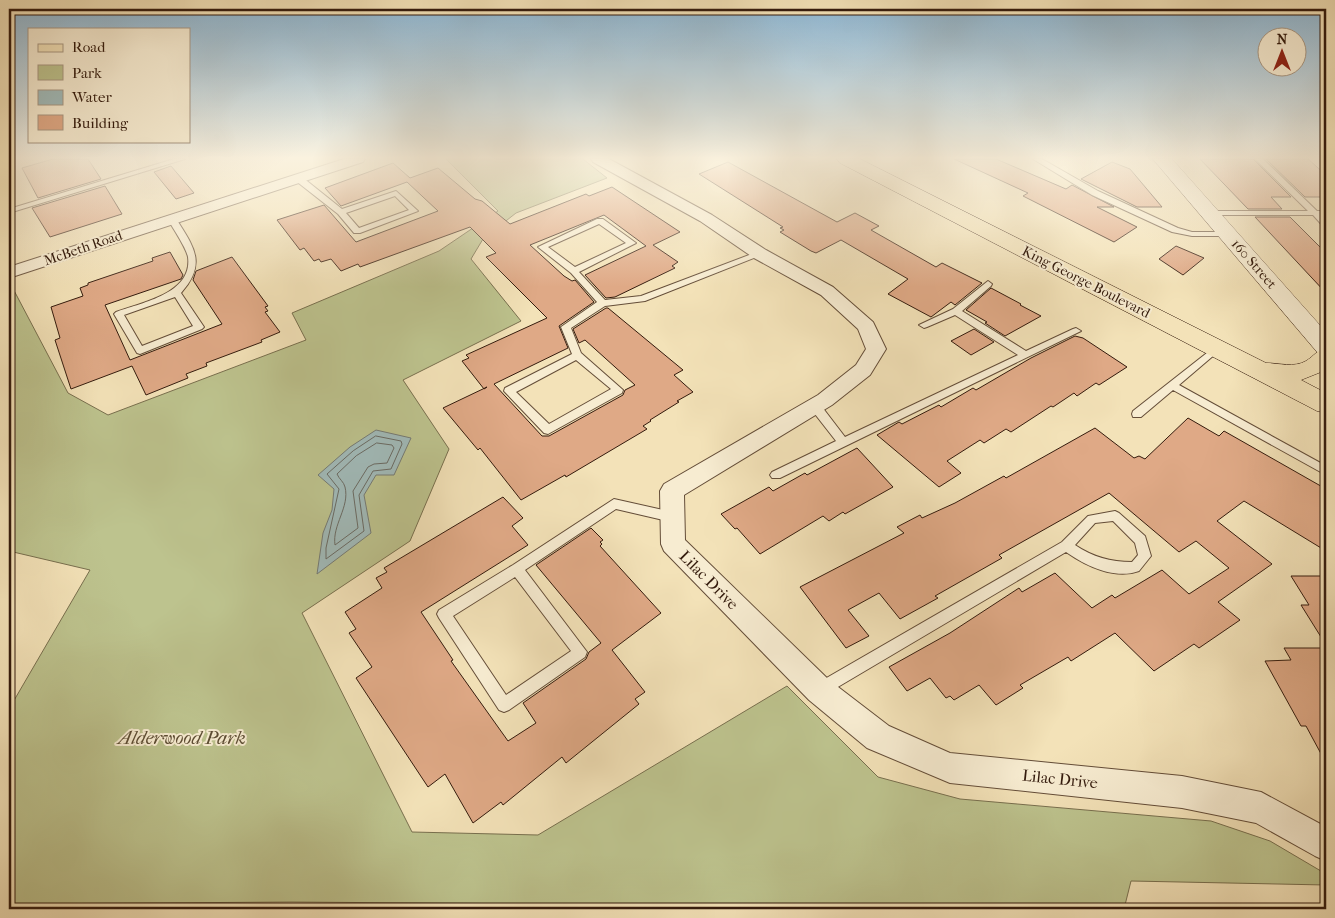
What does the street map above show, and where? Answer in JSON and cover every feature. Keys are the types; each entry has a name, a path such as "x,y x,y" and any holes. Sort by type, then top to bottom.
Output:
{"main road":[{"name":"King George Boulevard","path":"930,202 1326,404"},
{"path":"1259,370 1295,373 1322,364 1325,350"}],"street":[{"name":"McBeth Road","path":"9,273 225,202"},
{"name":"Lilac Drive","path":"676,202 706,218 760,254 827,290 866,326 876,349 863,370 815,406 672,491 673,544 819,690 878,737 950,768 1182,792 1261,808 1326,845"},
{"name":"160 Street","path":"1199,202 1325,350"}],"lane":[{"path":"9,211 39,202"},
{"path":"328,202 341,212 357,231 414,211 405,202"},
{"path":"341,212 370,202"},
{"path":"1114,202 1175,230 1192,234 1227,234"},
{"path":"1303,202 1326,224"},
{"path":"1209,213 1326,213"},
{"path":"172,218 192,255 194,261 193,269 176,292 119,314 140,351 200,327 176,292"},
{"path":"574,271 632,243 600,221 542,247 574,271 603,303"},
{"path":"577,354 509,391 548,430 618,390 577,354 566,327 603,303 642,299 760,254"},
{"path":"924,325 956,311 988,284"},
{"path":"956,311 1026,355"},
{"path":"776,475 1076,331"},
{"path":"1137,414 1216,348"},
{"path":"1172,386 1326,471"},
{"path":"815,406 843,443"},
{"path":"516,569 580,652 504,705 444,614 614,504 672,517"},
{"path":"819,690 1066,546 1092,519 1115,516 1141,540 1145,556 1135,566 1114,568 1088,560 1066,546"}],"green space":[{"name":"Alderwood Park","path":"489,202 545,202 516,213 483,239 471,259 521,321 403,380 449,449 410,541 302,613 412,832 538,835 787,686 878,777 960,799 1211,821 1270,841 1326,874 1326,885 1131,881 1124,909 672,909 669,905 292,902 9,904 9,709 90,570 9,551 9,462 13,457 9,427 9,281 68,393 108,415 306,340 292,313 439,251 498,211"}],"water":[{"path":"376,430 411,438 394,475 376,475 364,495 371,533 317,574 323,533 332,510 334,489 318,475 350,447"}],"building":[{"path":"52,202 115,202 122,214 50,237 32,208"},
{"path":"337,202 352,202 341,206"},
{"path":"428,202 483,202 510,224 566,202 634,202 680,232 653,245 678,262 672,266 675,268 615,297 606,298 585,275 646,246 604,215 530,245 564,276 572,281 575,280 594,302 559,326 568,348 494,384 542,436 549,436 623,395 625,390 635,385 585,340 579,343 573,329 606,308 683,370 674,375 693,392 650,420 643,426 647,429 566,477 565,475 521,500 480,448 478,450 443,408 484,389 462,361 469,358 466,355 547,318 486,257 496,253 470,227 360,267 358,264 341,271 331,259 321,262 319,259 314,261 304,248 300,250 277,220 324,205 356,242 438,211"},
{"path":"743,202 800,202 837,222 855,213 879,226 871,230 936,267 942,263 982,283 955,305 951,302 931,317 888,294 908,279 841,240 816,253 811,251 780,232 784,230 780,228 783,227"},
{"path":"1035,202 1104,202 1114,207 1097,207 1137,227 1114,242"},
{"path":"1127,202 1158,202 1162,207 1137,207"},
{"path":"1241,202 1275,202 1282,209 1248,209"},
{"path":"1255,217 1290,217 1321,248 1326,248 1326,293"},
{"path":"1176,246 1204,258 1183,275 1159,259"},
{"path":"170,252 183,275 181,279 105,305 130,360 222,324 193,280 196,271 232,257 268,306 265,307 268,311 265,312 280,332 261,340 262,342 206,363 207,366 186,374 188,378 146,395 132,366 71,389 55,340 60,338 51,307 83,296 80,288 88,285 88,283 153,261 152,258"},
{"path":"991,288 1041,316 1005,336 985,323 987,322 966,310"},
{"path":"974,329 994,342 971,355 951,341"},
{"path":"1075,336 1083,338 1127,367 1099,385 1096,383 1077,396 1074,393 1011,432 1006,429 984,443 980,440 947,461 961,473 939,487 877,435 899,422 902,424 939,405 941,407 973,388 976,390 1031,358"},
{"path":"1188,418 1219,436 1224,431 1326,489 1326,551 1244,501 1217,521 1272,564 1218,602 1240,620 1199,648 1194,644 1154,671 1115,633 1071,661 1068,657 1020,685 1023,688 996,705 979,685 954,700 950,696 946,698 930,678 907,691 889,667 950,633 1019,588 1022,592 1055,573 1092,608 1112,595 1115,598 1162,570 1189,594 1229,568 1196,541 1179,552 1109,493 999,555 1002,558 935,596 938,598 900,619 879,593 848,610 869,636 846,648 800,587 904,533 897,527 920,515 922,518 955,503 1004,476 1006,478 1095,428 1134,458 1139,456 1145,459"},
{"path":"857,448 893,487 845,514 843,512 829,521 823,516 760,554 737,528 735,529 721,514 769,487 773,491"},
{"path":"503,497 523,518 512,526 528,545 421,612 453,660 451,661 508,741 536,723 523,703 586,659 589,652 601,643 536,565 591,528 603,540 600,542 602,544 600,546 661,613 612,650 645,692 635,699 639,704 566,763 562,757 503,805 501,802 473,823 445,774 428,787 356,678 372,667 349,633 356,629 345,612 382,588 376,578 387,572 384,568"},
{"path":"1291,576 1326,576 1326,645 1301,605 1309,605"},
{"path":"1284,648 1326,648 1326,763 1306,726 1301,726 1265,661 1291,660"}]}
